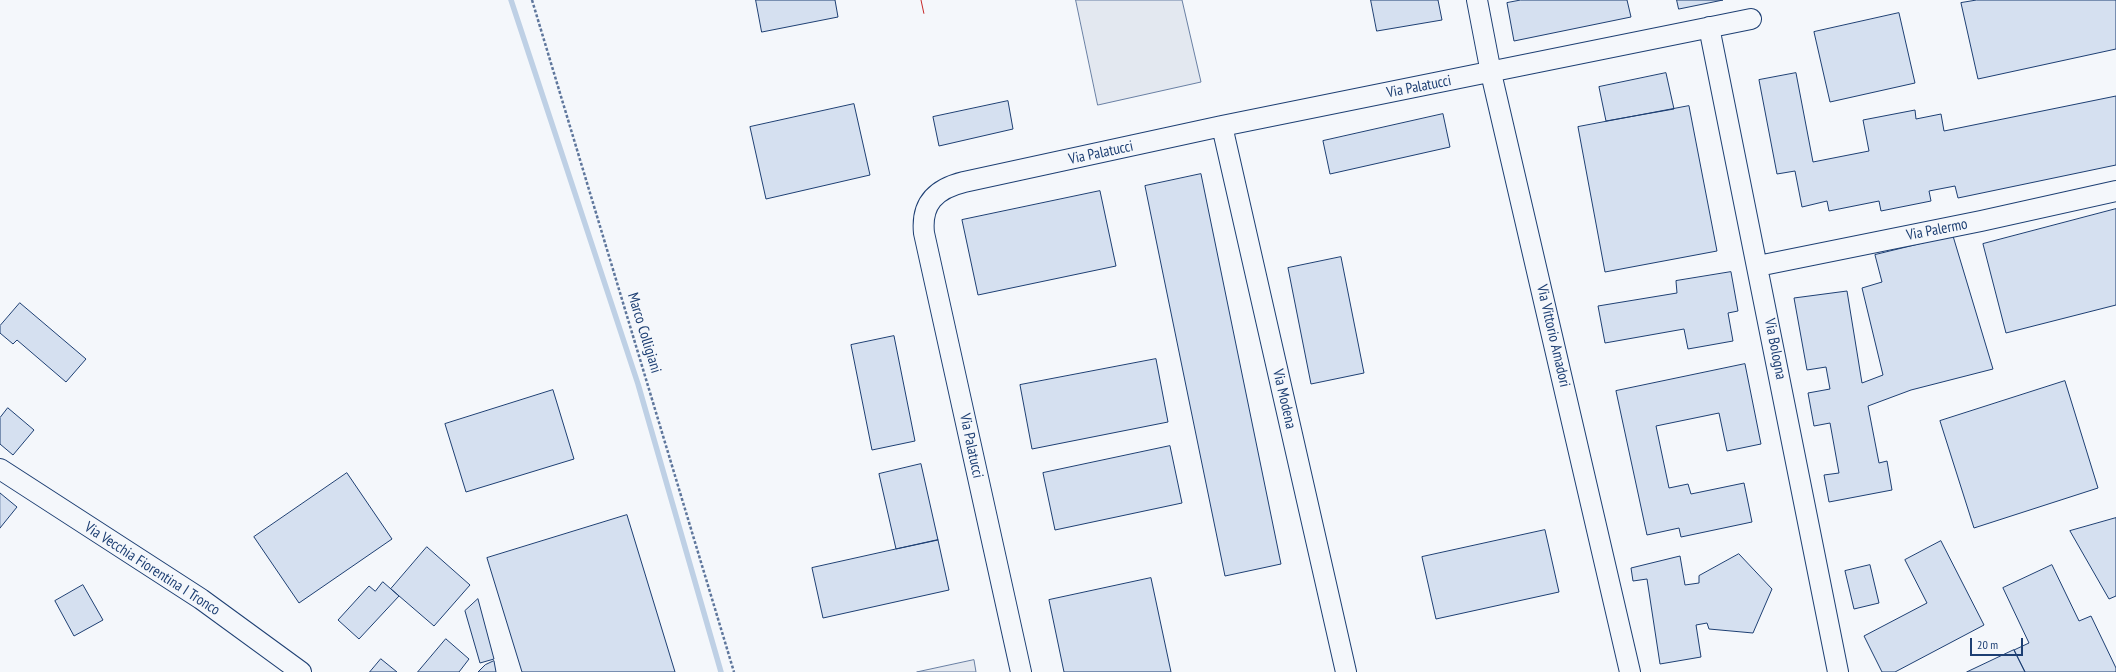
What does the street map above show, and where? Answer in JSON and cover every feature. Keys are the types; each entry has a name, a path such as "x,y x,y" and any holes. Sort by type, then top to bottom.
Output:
{"street":[{"name":"Via Vittorio Amadori","path":"1477,0 1491,73 1630,672"},
{"name":"Via Palatucci","path":"1021,672 926,243 923,224 925,211 929,202 937,193 955,184 1222,126 1491,73 1751,19"},
{"name":"Via Bologna","path":"1709,27 1838,672"},
{"name":"Via Modena","path":"1222,126 1346,672"},
{"name":"Via Palermo","path":"1758,266 1981,221 2116,191"},
{"name":"Via Vecchia Fiorentina I Tronco","path":"0,469 201,599 301,672"}],"path":[{"name":"Marco Colligiani","path":"532,0 734,672"}],"shaded area":[{"path":"1076,0 1182,0 1201,82 1098,105"},
{"path":"974,660 976,672 917,672"}],"building":[{"path":"756,0 835,0 838,17 762,32"},
{"path":"1371,0 1438,0 1442,20 1377,31"},
{"path":"1521,0 1627,0 1631,17 1514,41 1507,3"},
{"path":"1677,0 1723,0 1679,9"},
{"path":"1977,0 2116,0 2116,49 1978,79 1961,3"},
{"path":"1899,13 1915,83 1830,102 1814,32"},
{"path":"1666,73 1674,109 1606,121 1599,87"},
{"path":"1796,73 1813,162 1869,151 1863,120 1915,110 1916,119 1941,114 1944,131 2116,96 2116,165 1958,198 1955,186 1929,191 1931,201 1881,211 1879,201 1829,211 1827,201 1802,207 1795,171 1777,174 1759,80"},
{"path":"1008,101 1013,129 939,146 933,117"},
{"path":"854,104 870,175 766,199 750,127"},
{"path":"1689,106 1717,251 1605,272 1578,127"},
{"path":"1443,114 1450,147 1330,174 1323,141"},
{"path":"1201,174 1281,564 1225,576 1145,186"},
{"path":"1100,191 1116,266 978,295 962,220"},
{"path":"2116,209 2116,305 2006,333 1983,244"},
{"path":"1953,236 1993,369 1911,390 1868,406 1879,463 1887,461 1892,490 1829,502 1824,475 1839,473 1830,423 1814,426 1808,393 1830,389 1826,367 1807,370 1794,298 1847,291 1862,383 1883,375 1862,288 1882,282 1875,255"},
{"path":"1341,257 1364,373 1311,384 1288,268"},
{"path":"1731,272 1738,311 1728,313 1733,341 1688,349 1684,329 1605,343 1598,306 1677,293 1676,281"},
{"path":"20,303 86,359 66,382 17,340 13,344 0,333 0,326"},
{"path":"894,336 915,441 872,450 851,345"},
{"path":"1156,359 1168,422 1032,449 1020,385"},
{"path":"1745,364 1761,444 1727,451 1719,413 1656,426 1669,488 1688,484 1691,494 1744,483 1752,522 1681,537 1679,528 1647,535 1616,391"},
{"path":"2065,381 2098,488 1974,528 1940,421"},
{"path":"553,390 574,459 466,492 445,424"},
{"path":"8,408 34,430 13,455 0,444 0,418"},
{"path":"1170,446 1182,503 1055,530 1043,473"},
{"path":"921,464 938,540 896,549 879,474"},
{"path":"347,473 392,539 299,603 254,537"},
{"path":"0,493 17,507 0,528"},
{"path":"627,515 675,672 522,672 487,558"},
{"path":"2116,518 2116,596 2109,599 2070,531"},
{"path":"1545,530 1559,592 1436,619 1422,557"},
{"path":"938,540 949,590 823,618 812,568"},
{"path":"1941,541 1984,625 1895,672 1882,672 1864,636 1927,603 1905,560"},
{"path":"427,547 470,585 434,626 391,589"},
{"path":"1739,554 1772,589 1753,633 1709,629 1707,623 1696,625 1701,657 1660,664 1647,579 1633,581 1631,568 1680,556 1685,585 1699,583 1699,576"},
{"path":"1870,565 1879,603 1854,609 1845,571"},
{"path":"2052,565 2079,621 2091,616 2116,668 2116,672 2025,672 2014,650 2029,643 2003,588"},
{"path":"1151,578 1171,672 1064,672 1049,600"},
{"path":"383,582 399,596 359,639 338,620 369,586 375,591"},
{"path":"83,585 103,620 74,636 55,601"},
{"path":"478,599 494,659 480,663 465,611"},
{"path":"446,639 469,659 459,672 418,672"},
{"path":"2014,650 2025,672 1967,672"},
{"path":"381,659 397,672 370,672"},
{"path":"494,661 496,672 478,672 485,665"}],"waterway":[{"path":"511,0 638,384 721,672"}],"power":[{"path":"921,0 924,14"}]}
